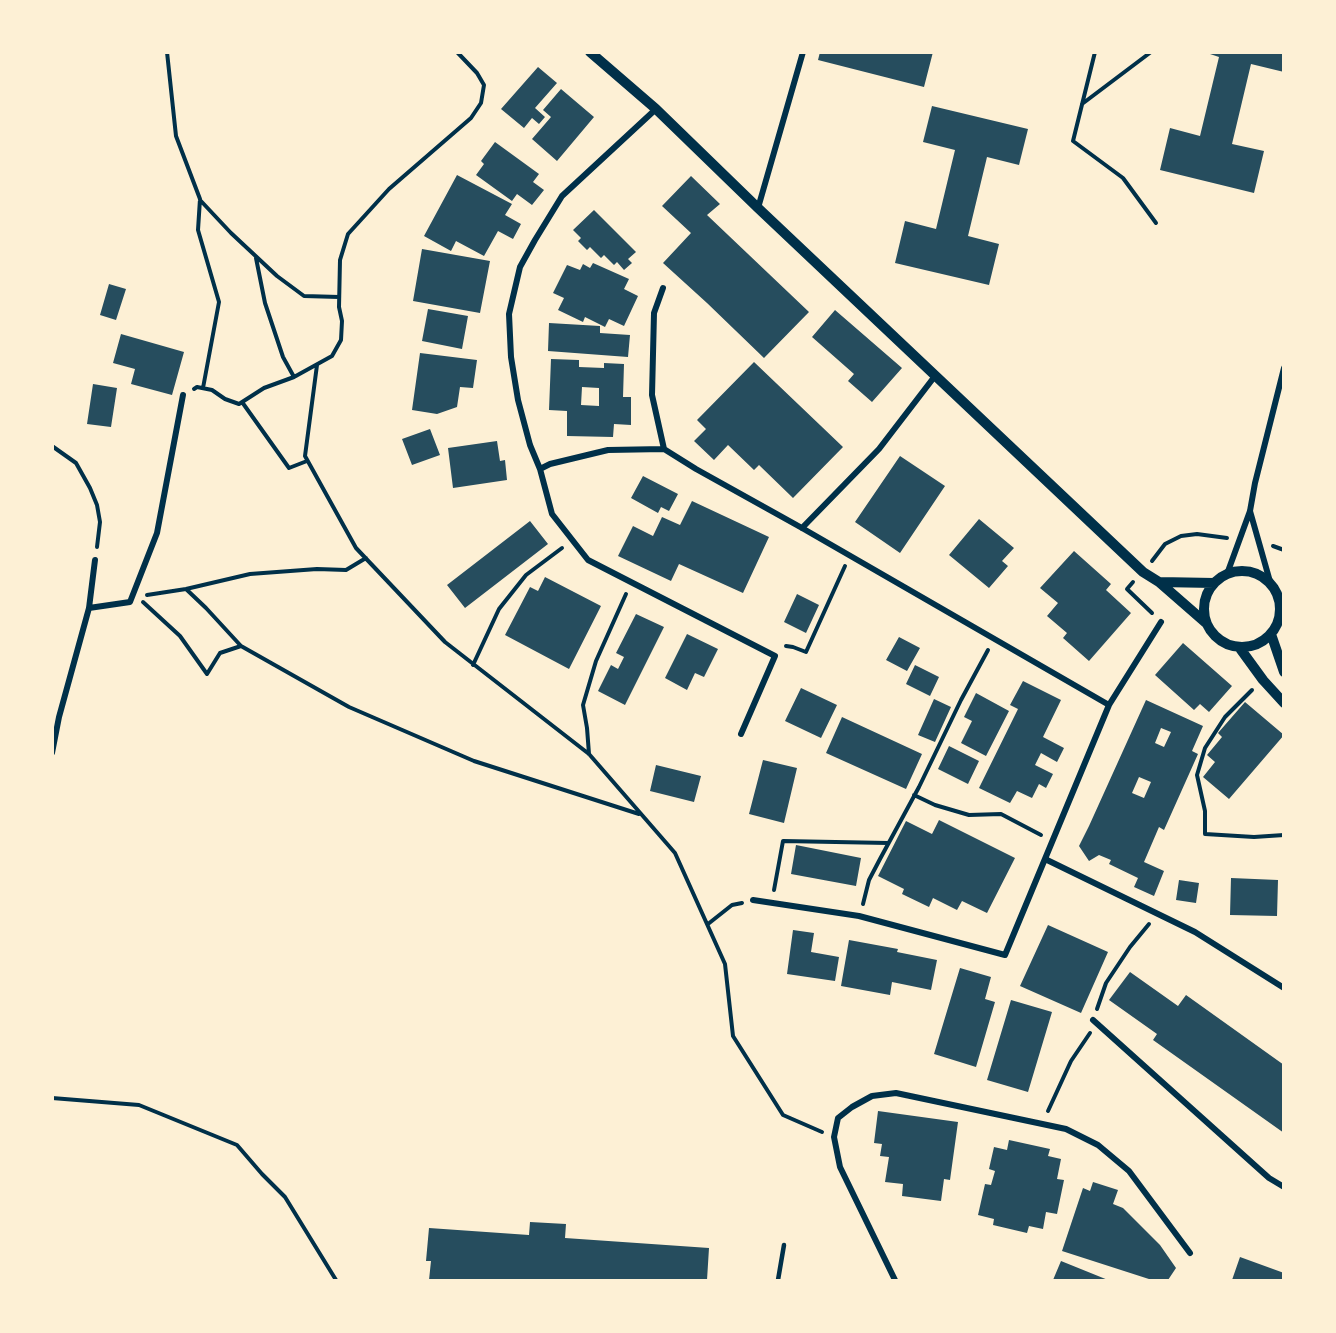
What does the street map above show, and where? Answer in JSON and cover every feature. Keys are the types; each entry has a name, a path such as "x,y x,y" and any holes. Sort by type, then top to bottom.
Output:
{"street":[{"path":"590,52 656,109 1143,572 1159,582 1206,623"},
{"path":"758,208 803,52"},
{"path":"656,109 561,196 520,267 509,314 511,357 518,399 530,445 540,469 552,514 588,560 775,656 741,734"},
{"path":"663,288 654,314 652,395 664,449"},
{"path":"1227,574 1250,511 1284,369"},
{"path":"802,528 879,449 935,376"},
{"path":"89,608 130,602 157,533 183,395"},
{"path":"540,469 550,464 608,450 664,449 1109,705"},
{"path":"1250,511 1271,585"},
{"path":"52,753 59,717 89,608 95,560"},
{"path":"1239,572 1262,577 1271,585 1280,604 1280,615 1271,634 1261,642 1251,647 1228,645 1211,632 1206,623 1204,602 1214,583 1227,574 1239,572"},
{"path":"1159,582 1214,583"},
{"path":"753,900 859,916 1005,956 1109,705 1161,622"},
{"path":"1271,634 1284,672"},
{"path":"1239,647 1263,680 1284,703"},
{"path":"1045,859 1196,932 1284,988"},
{"path":"1093,1020 1269,1178 1284,1187"},
{"path":"895,1281 840,1167 834,1137 838,1118 872,1096 896,1094 1066,1128 1098,1145 1129,1171 1190,1253"}],"lane":[{"path":"778,1281 784,1245"}],"path":[{"path":"167,52 176,136 200,199 256,257 304,296 339,297"},
{"path":"183,395 197,387 212,390 239,404 264,388 294,377 332,356 341,340 340,260 348,234 389,189 471,118 481,103 484,85 477,73 457,52"},
{"path":"1095,52 1073,141 1123,177 1156,223"},
{"path":"1082,104 1151,52"},
{"path":"200,199 198,230 219,302 202,388"},
{"path":"256,257 265,303 283,357 294,377"},
{"path":"317,365 305,456 356,548 445,642 589,754 675,853 726,964 734,1036 783,1115 834,1137"},
{"path":"242,402 289,468 308,461"},
{"path":"52,446 76,463 97,505 100,522 95,560"},
{"path":"1161,622 1127,589 1166,544 1181,536 1197,534 1240,538"},
{"path":"473,664 499,609 526,575 573,540"},
{"path":"793,647 806,652 850,555"},
{"path":"241,646 220,653 207,674 180,636 137,597 186,589 250,574 317,569 346,570 366,558"},
{"path":"589,754 583,705 596,661 632,582"},
{"path":"186,589 241,646 349,707 474,761 642,815"},
{"path":"859,916 870,880 888,843 994,639"},
{"path":"1225,717 1205,748 1197,775 1205,810 1205,834 1254,837 1284,835"},
{"path":"914,795 935,805 969,814 1001,814 1053,841"},
{"path":"771,903 783,841 888,843"},
{"path":"708,924 732,905 753,900"},
{"path":"1093,1020 1106,983 1130,947 1157,914"},
{"path":"1042,1124 1071,1060 1089,1036"},
{"path":"52,1098 139,1105 237,1145 285,1197 336,1281"}],"building":[{"path":"820,52 933,52 924,87 818,60"},
{"path":"1204,52 1284,52 1284,72 1251,64 1232,144 1264,151 1254,193 1160,170 1170,128 1200,136 1219,57"},
{"path":"538,67 557,83 535,108 545,117 539,124 532,118 524,128 501,109"},
{"path":"561,89 594,117 557,161 532,139 551,117 543,110"},
{"path":"932,106 1028,129 1019,165 987,157 968,236 999,244 989,285 895,263 905,221 936,229 955,150 923,142"},
{"path":"495,142 539,174 533,182 544,190 532,205 517,194 512,201 476,175 484,164 481,161"},
{"path":"457,175 512,204 505,215 521,224 513,239 498,231 484,256 456,241 451,251 424,236"},
{"path":"691,176 720,204 707,215 809,312 764,358 663,263 691,233 662,206"},
{"path":"594,210 636,252 628,259 632,263 624,270 617,262 614,265 604,255 601,258 590,247 587,250 578,241 581,238 573,230"},
{"path":"422,249 490,261 480,313 413,301"},
{"path":"593,263 629,279 624,289 638,296 624,326 609,319 605,327 585,317 583,322 558,310 564,298 553,293 567,265 580,270 583,264 590,268"},
{"path":"109,284 126,289 116,320 100,315"},
{"path":"428,309 468,316 462,349 422,341"},
{"path":"835,310 902,368 872,402 848,381 854,374 812,337"},
{"path":"549,323 600,326 600,333 630,335 628,357 548,351"},
{"path":"121,334 184,352 172,395 131,384 135,369 113,363"},
{"path":"420,353 477,360 473,388 460,387 457,407 437,414 412,410"},
{"path":"551,359 579,360 579,367 604,368 604,363 624,364 623,397 631,397 631,425 614,424 613,437 567,436 567,411 549,410","holes":["582,387 599,388 599,406 581,405"]},
{"path":"754,362 843,447 793,498 759,465 754,470 728,445 714,460 694,441 706,429 697,420"},
{"path":"93,384 117,388 111,427 87,424"},
{"path":"430,429 440,455 412,465 402,439"},
{"path":"497,441 500,461 505,460 507,480 453,488 448,448"},
{"path":"900,456 945,486 900,553 855,522"},
{"path":"643,476 678,494 669,511 661,507 658,513 631,498"},
{"path":"692,501 769,537 743,593 679,564 671,581 618,556 633,526 653,536 662,517 680,525"},
{"path":"979,519 1014,548 1002,561 1008,566 989,588 949,555"},
{"path":"530,521 548,544 465,608 447,585"},
{"path":"1074,551 1111,584 1106,590 1131,613 1089,661 1063,638 1067,633 1047,616 1058,603 1040,588"},
{"path":"545,577 601,606 569,669 505,635 530,587 538,591"},
{"path":"797,594 819,605 806,633 784,622"},
{"path":"636,614 664,627 625,705 598,691 611,665 618,669 624,657 616,653"},
{"path":"687,634 718,649 704,677 695,673 687,690 665,678"},
{"path":"899,637 920,648 907,671 886,660"},
{"path":"1183,643 1232,686 1209,712 1200,704 1194,710 1155,675"},
{"path":"915,665 939,677 930,696 906,684"},
{"path":"1023,681 1061,700 1043,737 1064,748 1057,762 1041,753 1035,765 1053,774 1046,788 1039,784 1032,798 1017,791 1010,803 979,788 1018,709 1010,705"},
{"path":"801,688 837,705 821,738 785,721"},
{"path":"976,693 1009,711 986,756 961,743 972,721 964,717"},
{"path":"934,699 951,707 935,742 918,735"},
{"path":"1146,700 1203,726 1192,751 1198,754 1164,830 1159,827 1144,862 1164,871 1154,896 1134,887 1138,878 1109,864 1111,860 1099,855 1089,861 1079,846","holes":["1161,728 1171,732 1164,747 1155,743","1139,777 1151,782 1144,798 1132,793"]},
{"path":"1245,702 1284,735 1229,799 1203,777 1215,762 1207,755 1222,737 1218,733"},
{"path":"842,717 922,754 906,789 826,753"},
{"path":"949,746 979,761 968,784 938,769"},
{"path":"763,760 797,768 784,823 749,814"},
{"path":"656,765 701,776 694,802 650,791"},
{"path":"939,820 1015,858 987,913 962,901 957,910 933,898 929,907 902,894 904,889 878,876 906,821 932,834"},
{"path":"796,845 861,858 856,886 791,874"},
{"path":"1231,878 1278,880 1277,916 1230,915"},
{"path":"1179,880 1199,883 1196,903 1176,900"},
{"path":"1048,925 1108,952 1081,1013 1020,986"},
{"path":"793,930 814,933 811,952 839,957 835,981 787,974"},
{"path":"849,940 898,949 897,952 937,960 931,990 892,982 890,995 841,986"},
{"path":"960,968 991,977 985,999 995,1002 976,1067 934,1054"},
{"path":"1130,972 1178,1006 1186,995 1284,1065 1284,1133 1153,1040 1157,1034 1109,1000"},
{"path":"1011,1000 1052,1012 1028,1092 987,1080"},
{"path":"878,1111 958,1122 950,1180 944,1179 941,1201 902,1196 903,1184 885,1182 889,1157 880,1156 882,1144 874,1143"},
{"path":"1009,1140 1050,1149 1048,1156 1061,1159 1057,1179 1064,1180 1057,1214 1046,1212 1043,1229 1029,1226 1027,1233 993,1225 994,1219 978,1215 985,1184 991,1185 995,1171 989,1169 994,1147 1007,1150"},
{"path":"1093,1182 1118,1190 1113,1204 1123,1208 1160,1245 1176,1268 1168,1280 1152,1280 1062,1251 1083,1188 1090,1191"},
{"path":"530,1222 566,1224 565,1238 709,1248 707,1280 429,1280 431,1261 426,1261 429,1228 529,1235"},
{"path":"1240,1257 1284,1273 1284,1280 1232,1280"},
{"path":"1061,1261 1108,1280 1053,1280"}]}
